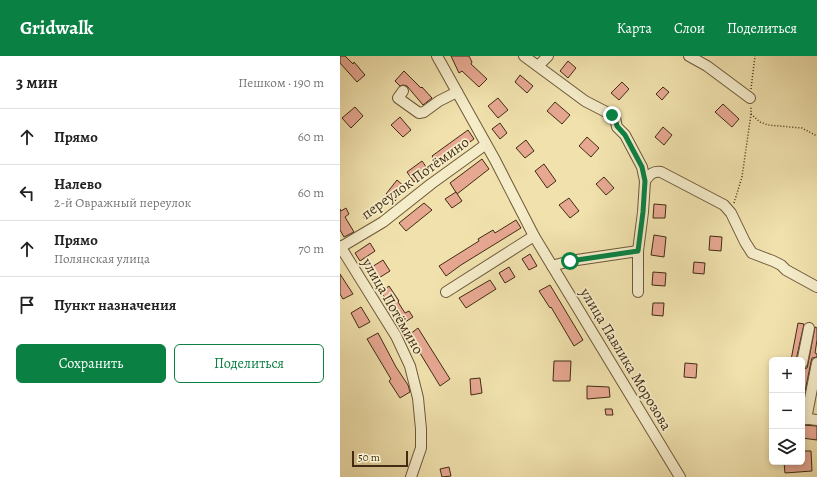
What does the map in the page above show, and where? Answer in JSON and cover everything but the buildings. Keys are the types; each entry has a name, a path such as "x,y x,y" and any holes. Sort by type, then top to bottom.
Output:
{"street":[{"name":"улица Павлика Морозова","path":"437,56 486,144 534,236 680,477"},
{"path":"524,56 585,101 612,115 615,118 617,126 625,135 642,167 645,181 638,251 638,292"},
{"path":"538,66 548,56"},
{"path":"689,56 707,66 750,98"},
{"path":"403,90 398,98 419,113 424,112 439,101 457,92"},
{"name":"переулок Потёмино","path":"340,247 383,222 431,184 486,144"},
{"path":"642,167 649,171 668,175 724,205 731,213 752,253 781,265 786,270 817,287"},
{"path":"645,181 655,172"},
{"path":"446,292 534,236"},
{"name":"улица Потёмино","path":"340,247 396,336 410,366 418,398 421,429 421,448 411,477"},
{"path":"552,266 570,261 638,251"},
{"path":"803,357 808,328"},
{"path":"805,414 817,363"},
{"path":"805,418 817,420"}],"path":[{"path":"731,213 742,177 751,114 750,98 755,56"},
{"path":"751,114 760,122 768,125 802,128 817,136"}],"route":[{"path":"570,261 638,251 645,181 642,167 625,135 617,126 615,118 612,115"}]}
